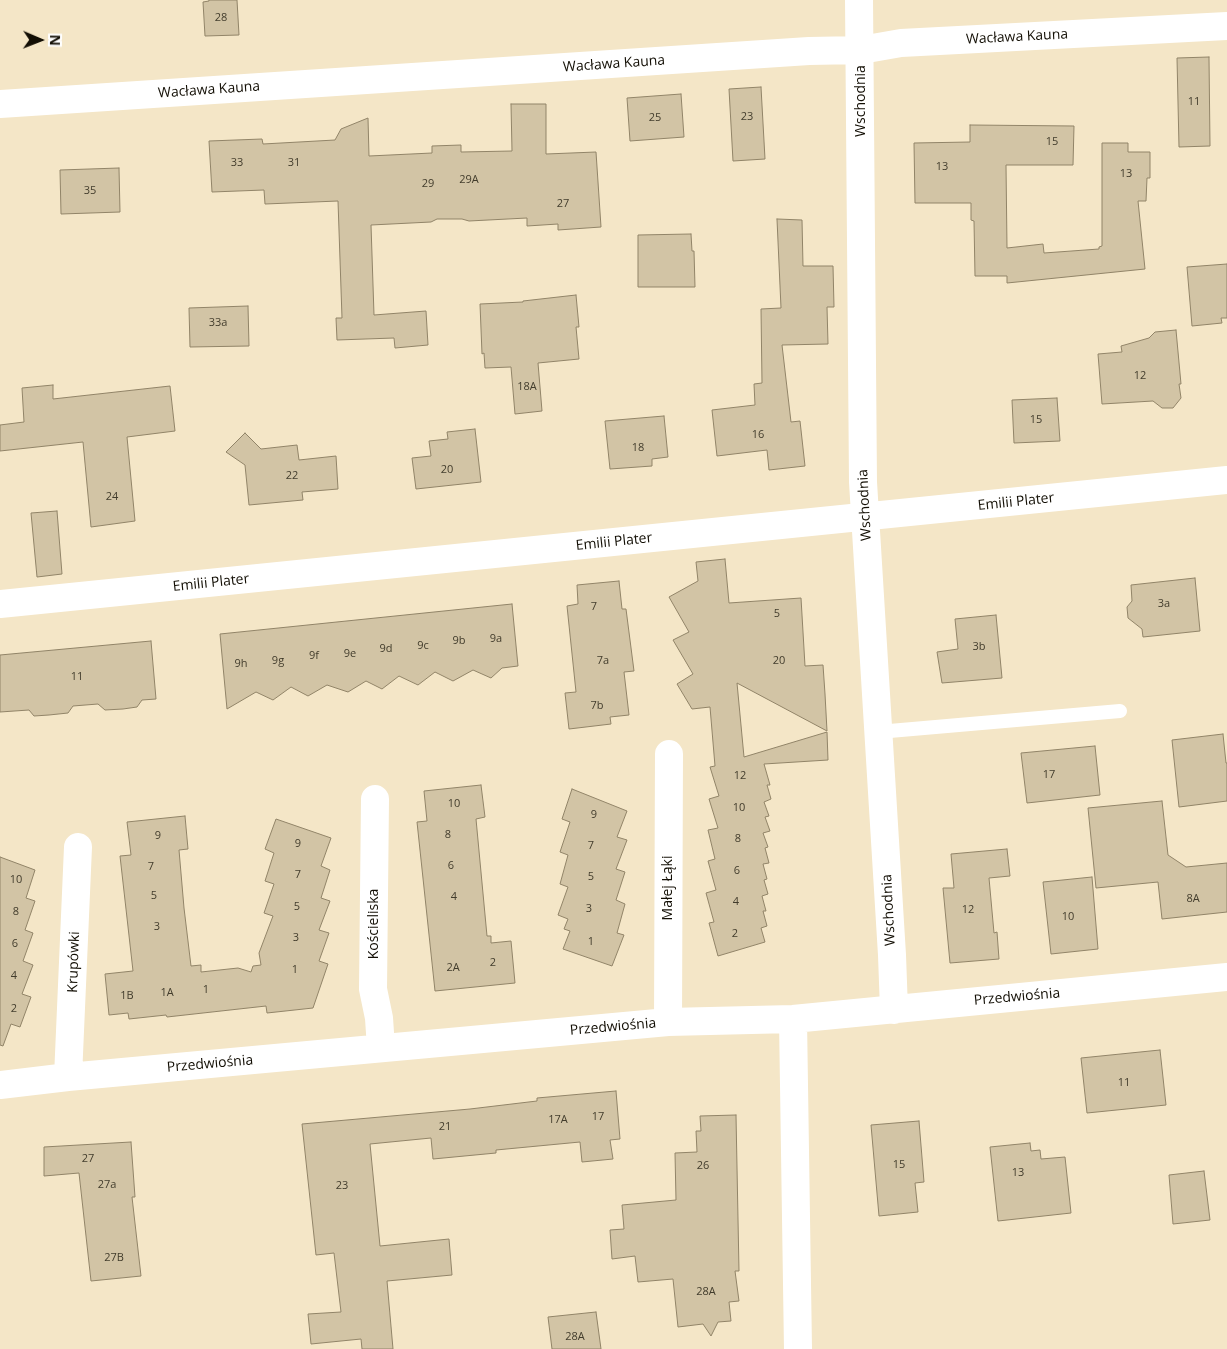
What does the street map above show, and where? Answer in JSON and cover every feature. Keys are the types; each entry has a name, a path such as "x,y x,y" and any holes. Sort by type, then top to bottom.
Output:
{"street":[{"name":"Wschodnia","path":"859,0 865,517 894,1010"},
{"name":"Wacława Kauna","path":"0,104 809,51 861,50 901,43 1227,26"},
{"name":"Emilii Plater","path":"0,604 1227,480"},
{"name":"Małej Łąki","path":"668,1022 669,754"},
{"name":"Kościeliska","path":"374,798 373,990 379,1018 381,1048"},
{"name":"Krupówki","path":"68,1077 78,847"},
{"name":"Przedwiośnia","path":"0,1085 68,1077 668,1022 793,1019 1227,977"},
{"path":"793,1019 798,1349"}],"lane":[{"path":"878,732 1120,711"}],"building":[{"path":"209,0 237,0 239,35 205,36 203,2"},
{"path":"1209,57 1210,146 1179,147 1177,58"},
{"path":"761,87 765,159 733,161 729,89"},
{"path":"681,94 684,137 630,141 627,98"},
{"path":"511,104 546,104 546,154 596,152 601,227 558,230 558,224 527,226 527,218 469,221 462,219 437,219 431,222 371,225 374,315 426,311 428,345 395,348 394,338 337,340 336,318 342,318 338,201 265,204 264,190 212,192 209,141 262,139 263,144 335,140 341,129 368,118 369,156 432,153 432,146 461,145 461,152 512,151"},
{"path":"970,125 1074,126 1073,165 1006,165 1007,248 1043,244 1044,253 1099,249 1102,246 1102,143 1128,143 1128,152 1150,152 1150,178 1147,178 1146,201 1138,201 1145,269 1007,283 1007,276 975,276 974,221 971,220 971,203 915,203 914,143 970,142"},
{"path":"119,168 120,212 61,214 60,170"},
{"path":"777,219 802,220 803,266 833,266 834,307 827,307 828,344 782,345 791,422 800,421 805,466 769,470 767,450 717,456 712,410 755,405 754,384 762,383 761,309 781,308"},
{"path":"691,234 692,251 694,251 695,287 638,287 638,235"},
{"path":"1227,264 1227,318 1221,318 1222,323 1192,326 1187,267"},
{"path":"576,295 579,359 538,363 542,411 515,414 511,367 485,368 484,353 482,354 480,304 523,302"},
{"path":"248,306 249,346 190,347 189,308"},
{"path":"1176,330 1181,398 1173,408 1162,408 1153,401 1102,404 1098,354 1122,352 1121,346 1149,338 1155,332"},
{"path":"53,385 53,399 170,386 175,431 127,437 135,521 91,527 83,442 0,451 0,425 24,422 22,388"},
{"path":"1057,398 1060,441 1014,443 1012,400"},
{"path":"664,416 668,457 652,459 652,466 610,469 605,421"},
{"path":"475,429 481,482 416,489 412,458 431,456 429,441 448,439 447,432"},
{"path":"245,433 261,449 297,445 299,460 336,456 338,489 302,492 303,500 249,505 245,465 226,452"},
{"path":"57,511 62,574 37,577 31,513"},
{"path":"725,559 729,603 801,598 805,666 823,665 827,731 737,683 744,757 827,732 828,760 764,764 770,785 767,785 771,799 764,802 769,816 765,817 770,831 763,833 768,847 765,848 769,863 763,864 767,879 764,880 768,894 762,896 767,926 761,928 765,942 718,956 709,923 714,922 706,893 716,890 708,861 715,859 708,830 718,828 709,799 719,796 710,767 715,766 710,707 692,709 677,684 693,674 673,640 689,632 669,597 698,581 696,562"},
{"path":"1195,578 1200,631 1143,637 1142,629 1128,618 1127,607 1132,601 1131,585"},
{"path":"619,581 622,609 626,609 634,671 624,672 629,715 610,717 611,724 569,729 565,693 576,692 567,606 578,604 577,585"},
{"path":"512,604 518,666 502,668 491,678 473,670 453,681 435,672 418,685 399,676 382,689 366,681 348,692 327,685 308,696 291,687 273,700 256,692 227,709 220,634"},
{"path":"996,615 1002,678 942,683 937,652 958,649 955,619"},
{"path":"151,641 156,699 142,700 137,707 123,709 105,710 98,704 73,706 68,713 49,715 34,716 29,710 0,712 0,655"},
{"path":"1223,734 1227,763 1227,801 1179,807 1172,740"},
{"path":"1095,746 1100,795 1027,803 1021,753"},
{"path":"481,785 485,817 476,819 487,936 491,936 491,943 511,941 515,983 435,991 417,822 427,821 424,791"},
{"path":"572,789 627,811 617,837 627,840 616,869 625,872 616,900 625,904 617,933 624,935 612,966 563,949 570,931 564,929 568,919 558,915 568,887 560,884 568,855 560,852 570,822 562,819"},
{"path":"1162,801 1168,855 1186,867 1227,863 1227,912 1162,919 1158,882 1096,888 1088,808"},
{"path":"185,816 188,849 179,850 184,908 191,966 201,965 201,972 238,968 251,972 253,966 261,965 259,953 273,916 264,913 274,884 265,881 274,853 265,849 276,819 331,838 321,866 330,870 321,898 330,901 319,930 329,933 319,961 328,964 313,1008 267,1013 266,1006 167,1017 166,1015 129,1019 128,1013 109,1015 105,974 133,971 120,856 131,855 127,822"},
{"path":"1007,849 1010,876 989,878 994,933 997,932 999,959 950,963 943,888 954,888 951,854"},
{"path":"0,857 35,870 26,898 35,901 25,930 33,933 23,961 33,965 22,994 31,997 20,1027 11,1024 3,1046 0,1045"},
{"path":"1092,877 1098,949 1051,954 1043,882"},
{"path":"1160,1050 1166,1105 1087,1113 1081,1058"},
{"path":"616,1091 620,1139 610,1140 613,1159 582,1162 580,1142 496,1150 496,1153 433,1159 431,1138 370,1144 380,1246 449,1239 452,1275 387,1281 393,1349 362,1349 361,1339 311,1344 308,1314 341,1312 334,1253 316,1255 302,1124 470,1109 537,1101 537,1098"},
{"path":"736,1115 739,1271 735,1271 739,1301 729,1302 731,1321 718,1322 711,1336 703,1324 678,1327 673,1279 638,1282 635,1256 612,1259 610,1230 624,1229 622,1205 676,1200 675,1153 697,1152 696,1131 701,1131 700,1116"},
{"path":"919,1121 924,1182 915,1183 918,1212 879,1216 871,1125"},
{"path":"131,1142 135,1197 132,1197 141,1276 91,1281 79,1173 44,1176 44,1147"},
{"path":"1030,1143 1031,1151 1040,1150 1041,1159 1065,1157 1071,1213 998,1221 990,1147"},
{"path":"1204,1171 1210,1220 1173,1224 1169,1175"},
{"path":"596,1312 601,1349 552,1349 548,1317"}]}
